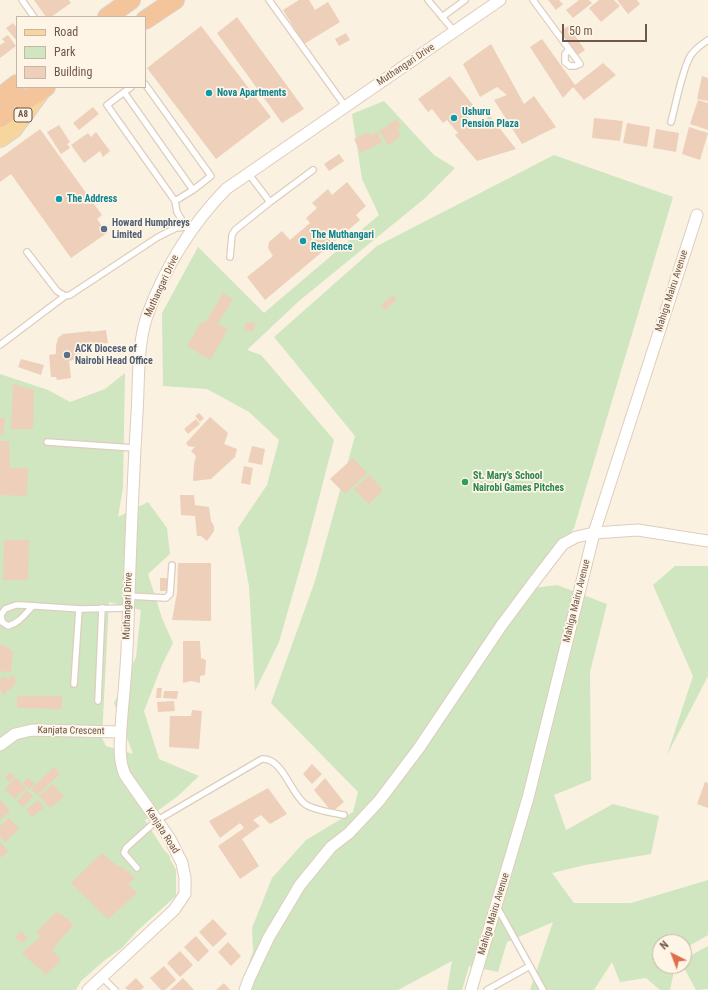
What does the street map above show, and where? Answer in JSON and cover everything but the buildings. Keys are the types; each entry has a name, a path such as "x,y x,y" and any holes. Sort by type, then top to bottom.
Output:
{"highway":[{"path":"146,19 175,0"},
{"path":"0,97 16,85"},
{"name":"A8","path":"0,118 44,88"}],"main road":[{"name":"A8","path":"0,138 13,129 44,88"}],"street":[{"name":"Muthangari Drive","path":"121,732 129,608 134,448 140,354 147,317 189,228 226,189 500,0"},
{"name":"Mahiga Mairu Avenue","path":"471,990 528,798 594,533 697,215"},
{"path":"245,990 269,937 300,885 331,847 348,833 379,801 419,748 519,601 563,544 576,537 594,533 638,530 708,541"},
{"name":"Kanjata Crescent","path":"0,745 15,734 32,730 121,732"},
{"name":"Kanjata Road","path":"88,990 174,910 185,894 185,878 182,863 170,839 156,821 122,769 120,753 121,732"}],"lane":[{"path":"22,0 33,16"},
{"path":"269,0 345,106"},
{"path":"428,0 454,31"},
{"path":"442,17 465,0"},
{"path":"533,0 569,50"},
{"path":"671,122 685,70 691,55 708,40"},
{"path":"146,85 211,176 193,190 175,201"},
{"path":"130,88 107,105 175,201 177,212 189,228"},
{"path":"124,92 193,190"},
{"path":"230,257 232,235 235,230 313,170"},
{"path":"248,173 270,202"},
{"path":"0,345 65,296 70,295 158,238 176,228 189,228"},
{"path":"27,252 57,291 65,296"},
{"path":"47,442 134,448"},
{"path":"129,596 166,598 170,594 172,565"},
{"path":"32,607 20,621 13,625 8,626 2,622 2,615 5,609 16,605 79,609 129,608"},
{"path":"98,701 102,608"},
{"path":"74,684 79,609"},
{"path":"137,868 124,853 126,848 156,821 262,759 268,759 276,764 305,805 344,815"},
{"path":"496,905 543,990"},
{"path":"487,990 530,966"},
{"path":"102,976 115,990"}],"green space":[{"path":"384,101 434,155 455,168 424,199 299,301 247,350 261,355 334,440 307,544 279,642 255,691 249,586 238,528 267,485 279,440 249,412 207,389 163,386 162,313 198,247 264,313 379,215 362,179 352,114"},
{"name":"St. Mary's School Nairobi Games Pitches","path":"554,155 673,197 574,528 534,588 557,585 607,604 590,672 591,780 554,795 566,830 613,804 659,816 651,854 585,865 552,873 574,903 631,903 708,880 708,935 692,944 692,934 652,934 652,974 673,974 670,990 660,990 646,978 620,982 612,962 594,990 530,990 553,922 507,942 498,972 469,966 462,990 447,990 452,961 398,990 239,990 253,952 252,928 272,878 306,840 353,812 358,792 271,703 315,581 355,436 274,337 377,246"},
{"path":"125,373 123,488 118,517 148,502 167,528 170,554 148,574 162,618 173,643 162,665 144,711 159,759 199,776 178,796 145,820 164,850 170,856 176,870 176,896 137,931 122,948 105,960 81,981 76,990 0,990 0,374 48,390 70,402 105,389","holes":["109,602 141,610 136,657 114,703 133,754 106,746 102,738"]},
{"path":"675,566 708,566 708,676 667,755 693,676 653,585"},
{"path":"708,946 708,989 696,990 687,974 692,974 692,955"}],"place":[{"name":"Nova Apartments","path":"209,93"},
{"name":"Ushuru Pension Plaza","path":"454,118"},
{"name":"The Address","path":"59,199"},
{"name":"Howard Humphreys Limited","path":"104,229"},
{"name":"The Muthangari Residence","path":"303,241"},
{"name":"ACK Diocese of Nairobi Head Office","path":"67,355"},
{"name":"St. Mary's School Nairobi Games Pitches","path":"465,482"}]}
